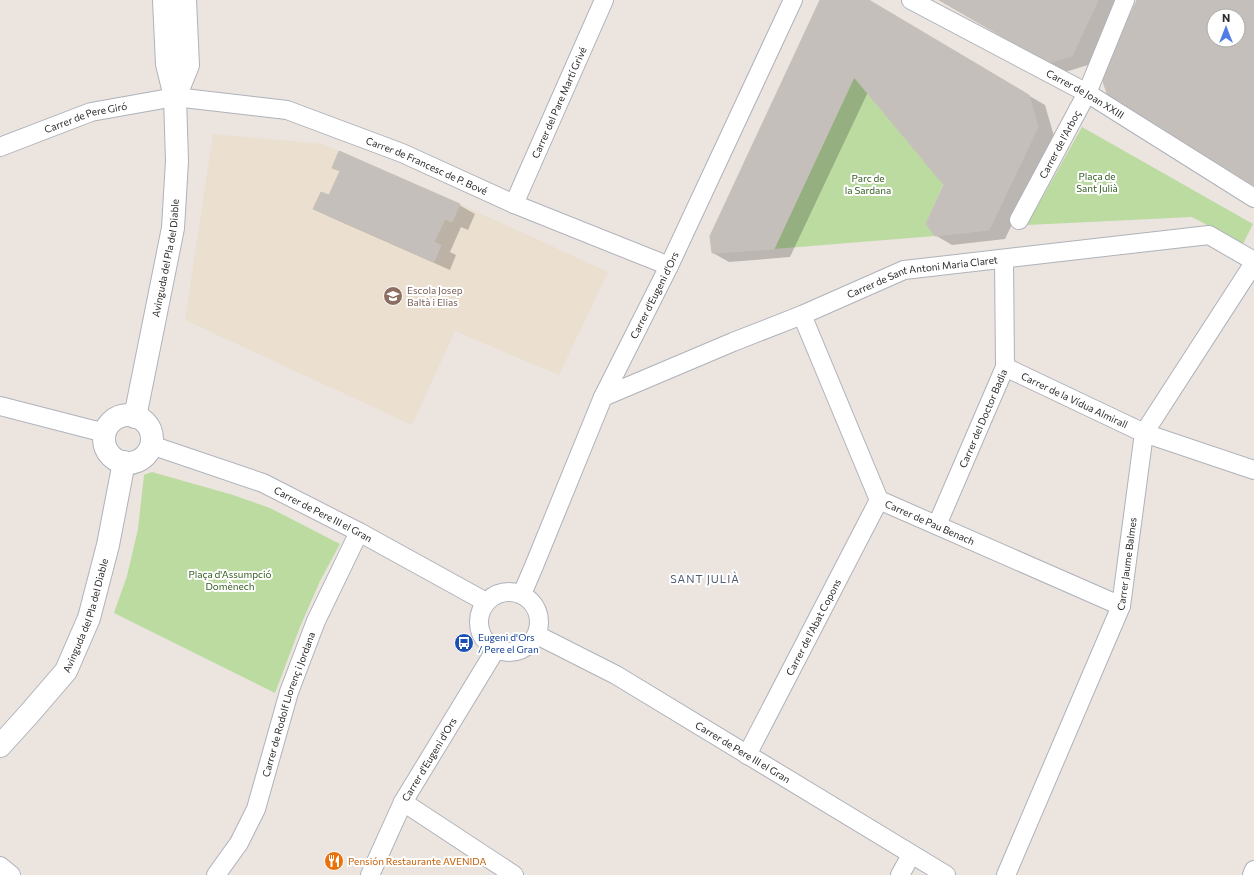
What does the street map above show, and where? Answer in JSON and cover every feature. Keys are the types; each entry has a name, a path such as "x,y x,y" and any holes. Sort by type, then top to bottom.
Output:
{"street":[{"name":"Avinguda del Pla del Diable","path":"135,417 173,228 177,161 175,97 167,64 164,0"},
{"name":"Avinguda del Pla del Diable","path":"175,97 188,65 185,0"},
{"name":"Carrer del Pare Martí Grivé","path":"514,204 604,0"},
{"name":"Carrer d'Eugeni d'Ors","path":"522,594 603,397 669,266 793,0"},
{"name":"Carrer de Joan XXIII","path":"910,0 1087,93 1254,198"},
{"name":"Carrer de l'Arboç","path":"1019,220 1087,93 1125,0"},
{"name":"Carrer de Pere Giró","path":"0,147 90,112 175,97"},
{"name":"Carrer de Francesc de P. Bové","path":"175,97 287,110 402,153 514,204 669,266"},
{"name":"Carrer de Sant Antoni Maria Claret","path":"603,397 733,342 802,315 904,270 1146,241 1209,235 1254,262"},
{"name":"Carrer del Doctor Badia","path":"936,525 1005,367 1004,259"},
{"name":"Carrer Jaume Balmes","path":"1006,875 1121,606 1144,433 1254,262"},
{"name":"Carrer de Pau Benach","path":"802,315 879,500 1121,606"},
{"name":"Carrer de la Vídua Almirall","path":"1005,367 1144,433 1254,470"},
{"path":"0,406 105,433"},
{"path":"122,416 135,417 144,422 148,427 151,445 146,454 140,459 129,463 111,456 107,451 104,439 108,426 112,421 122,416"},
{"name":"Carrer de Pere III el Gran","path":"151,445 263,483 359,532 486,602"},
{"name":"Avinguda del Pla del Diable","path":"0,746 66,671 89,618 108,545 124,462"},
{"name":"Carrer de l'Abat Copons","path":"747,755 879,500"},
{"name":"Carrer de Rodolf Llorenç i Jordana","path":"216,875 239,843 256,809 289,692 316,621 359,532"},
{"path":"512,592 522,594 534,604 538,613 540,623 537,635 529,645 520,650 509,652 496,649 487,643 483,637 479,625 480,613 486,602 497,594 512,592"},
{"name":"Carrer de Pere III el Gran","path":"537,635 616,675 946,875"},
{"name":"Carrer d'Eugeni d'Ors","path":"370,875 402,802 496,649"},
{"path":"402,802 514,875"},
{"path":"900,875 911,855"},
{"path":"0,866 11,875"},
{"path":"1252,875 1254,870"}],"shaded area":[{"name":"Escola Josep Baltà i Elias","path":"213,134 323,144 460,204 608,272 559,375 455,331 412,425 185,320"}],"green space":[{"name":"Parc de la Sardana","path":"854,77 943,184 926,224 935,236 774,249"},
{"name":"Plaça de Sant Julià","path":"1082,127 1253,224 1243,244 1192,217 1027,225"},
{"name":"Plaça d'Assumpció Domènech","path":"152,472 233,495 270,508 340,544 320,581 300,627 275,693 114,613 127,576 138,529 144,475"}],"building":[{"path":"820,0 869,0 1029,95 1038,127 989,230 935,236 926,224 952,166 968,140 898,99 863,58 774,249 712,253 710,236"},
{"path":"939,0 1098,0 1072,56 1048,63"},
{"path":"1137,0 1254,0 1254,186 1109,99 1101,76"},
{"path":"863,58 898,99 968,140 943,184 854,77"},
{"path":"339,151 460,204 452,222 445,219 434,242 441,245 434,262 313,209 321,192 329,195 340,171 332,168"}],"place":[{"name":"Escola Josep Baltà i Elias","path":"393,296"},
{"name":"Eugeni d'Ors / Pere el Gran","path":"464,643"},
{"name":"Pensión Restaurante AVENIDA","path":"334,861"}],"district":[{"name":"SANT JULIÀ","path":"705,578"}]}
